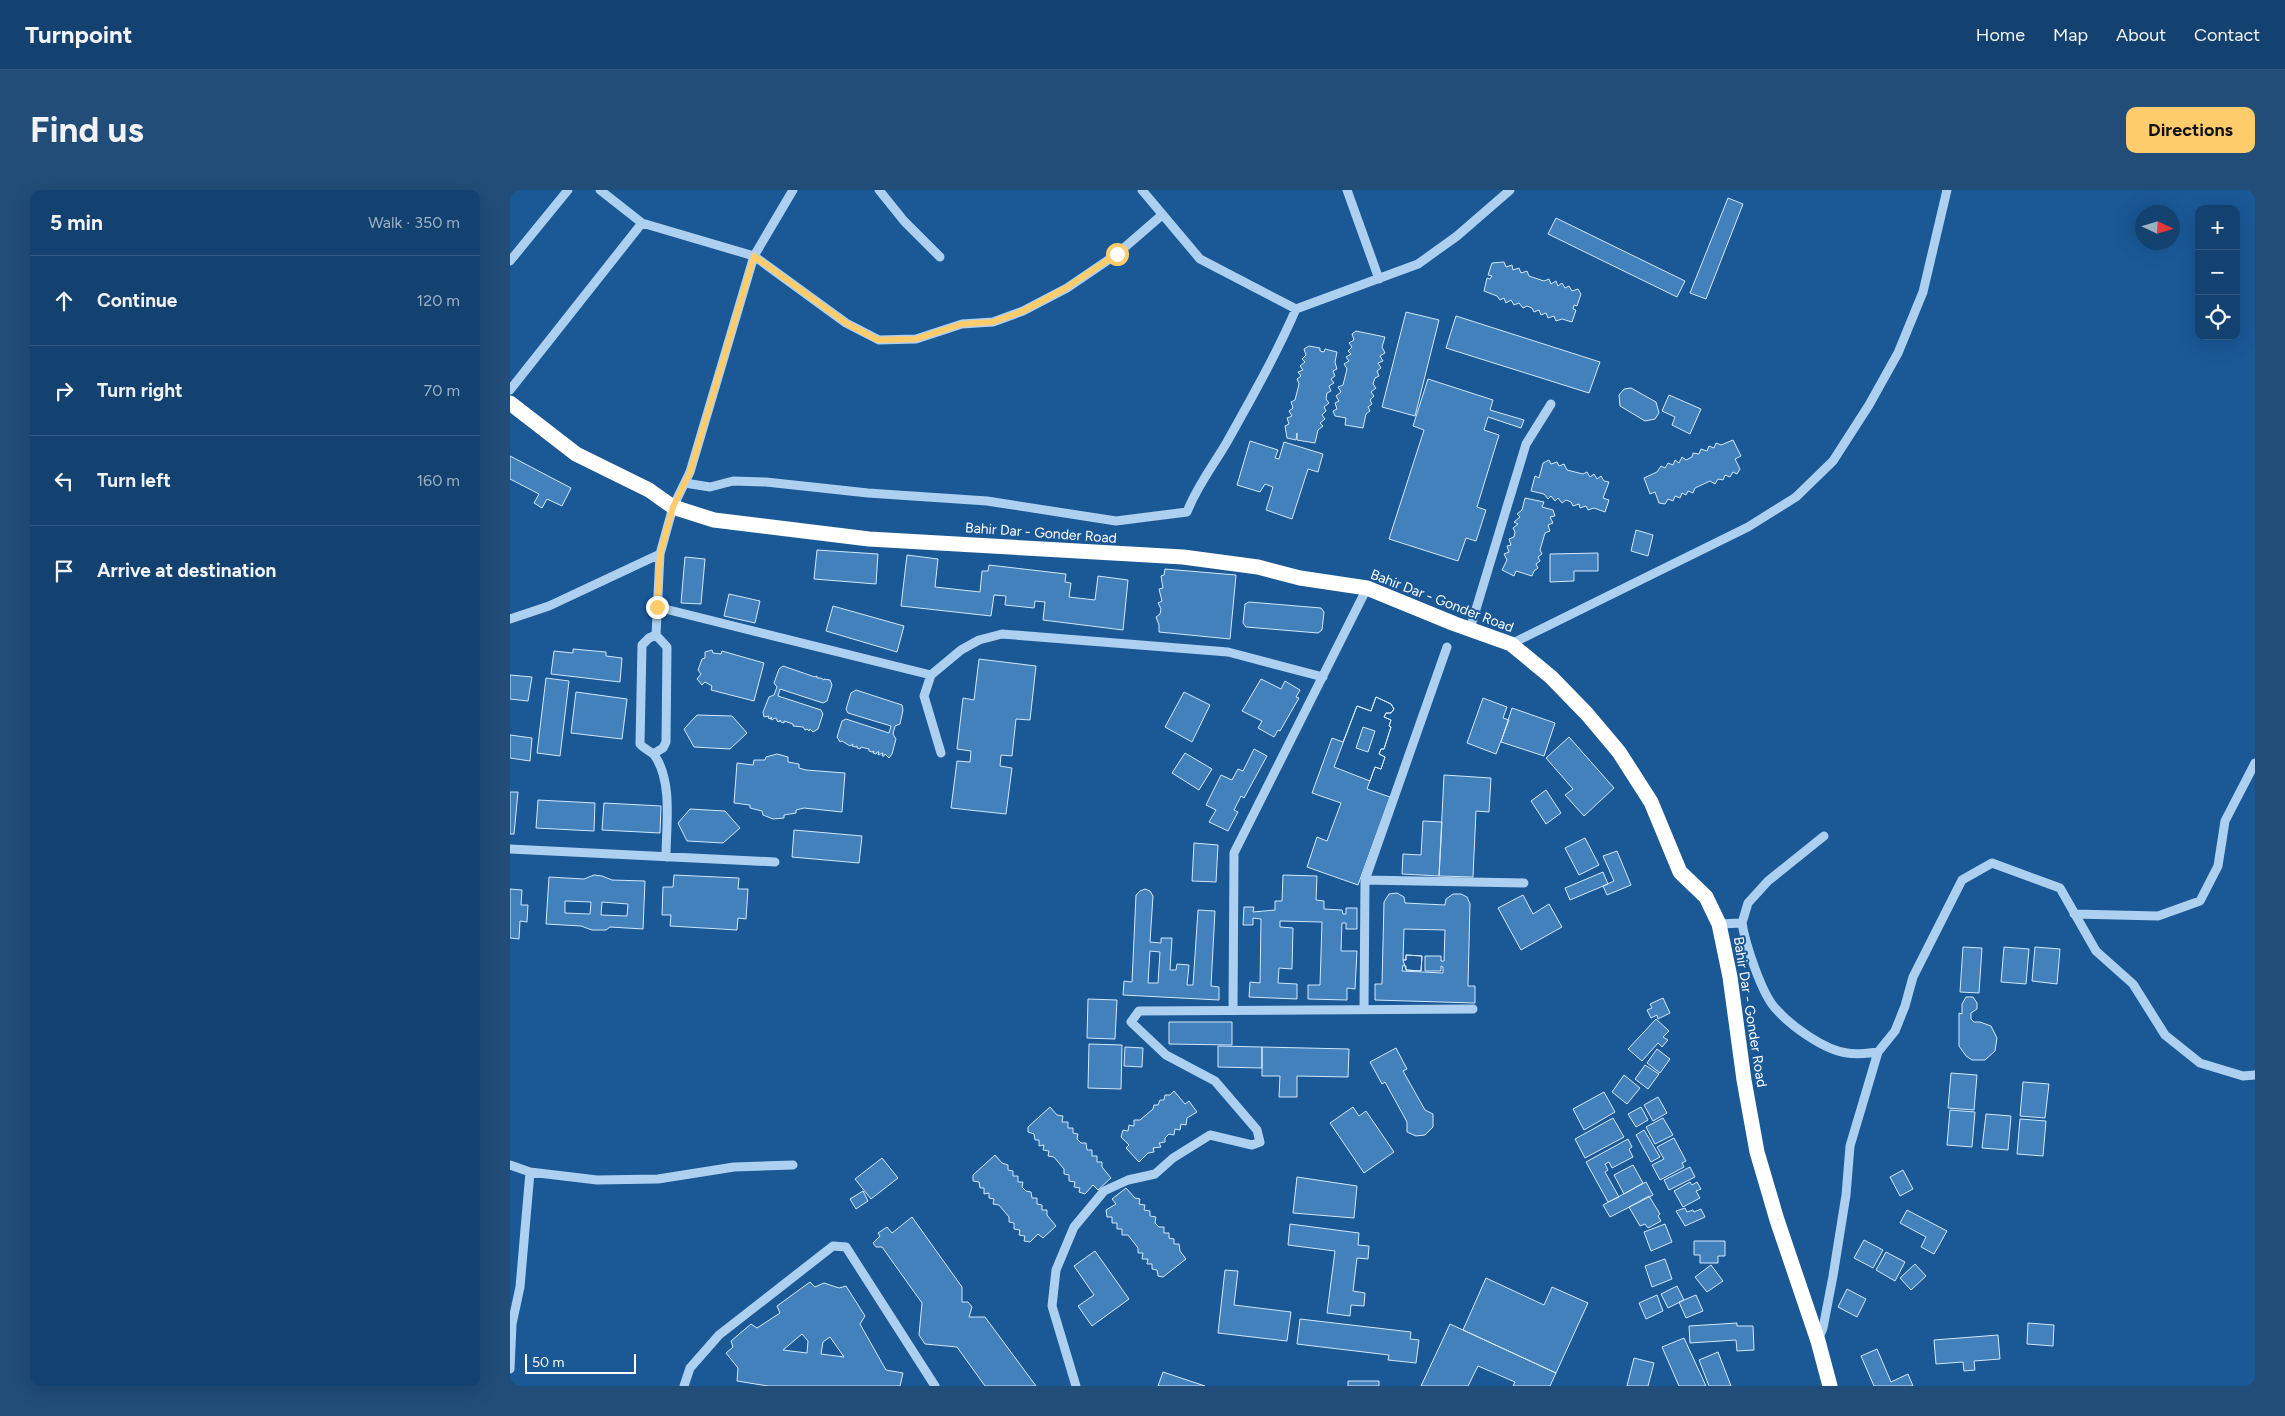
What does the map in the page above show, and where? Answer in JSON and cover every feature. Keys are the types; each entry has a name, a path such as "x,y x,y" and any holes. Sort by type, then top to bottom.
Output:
{"highway":[{"name":"Bahir Dar - Gonder Road","path":"510,403 576,454 649,490 673,507 714,520 869,539 1183,557 1258,567 1300,578 1366,588 1511,644 1551,677 1619,752 1651,802 1680,872 1706,897 1719,924 1730,977 1756,1152 1818,1341 1830,1386"}],"street":[{"path":"510,261 568,190"},
{"path":"600,190 642,224 754,256 846,323 878,340 916,339 962,324 993,322 1023,311 1066,288 1117,254 1162,215"},
{"path":"653,754 663,748 666,742 667,647 656,634 660,554 673,507 690,472 754,256 793,190"},
{"path":"879,190 904,222 940,257"},
{"path":"1142,190 1200,259 1296,309"},
{"path":"1347,190 1379,279"},
{"path":"685,483 710,487 733,481 766,482 868,493 987,501 1116,521 1187,512 1195,493 1226,444 1296,309 1418,264 1457,236 1510,190"},
{"path":"1511,644 1748,527 1796,497 1833,461 1869,405 1898,353 1923,292 1947,190"},
{"path":"510,390 642,224"},
{"path":"1470,629 1526,444 1551,404"},
{"path":"510,619 549,606 660,554"},
{"path":"1233,1010 1234,853 1366,588"},
{"path":"657,607 931,675"},
{"path":"656,634 642,645 640,744 645,750 653,754 661,767 664,781 666,857"},
{"path":"941,753 924,696 931,675 961,650 979,640 1002,634 1228,652 1323,677"},
{"path":"1364,1010 1365,880 1447,647"},
{"path":"2074,914 2158,916 2200,901 2218,866 2225,821 2255,763"},
{"path":"1824,836 1768,881 1748,903 1742,923 1744,934 1760,981 1774,1008 1809,1036 1826,1046 1847,1054 1878,1052"},
{"path":"510,849 775,862"},
{"path":"1818,1341 1824,1328 1833,1276 1846,1195 1850,1146 1878,1052 1895,1031 1905,1006 1913,977 1962,880 1992,863 2060,888 2096,951 2133,984 2166,1035 2200,1063 2243,1076 2255,1075"},
{"path":"1365,880 1524,883"},
{"path":"1719,924 1742,923"},
{"path":"1076,1386 1052,1306 1056,1270 1074,1227 1104,1190 1128,1180 1155,1174 1173,1158 1210,1136 1252,1145 1260,1142 1257,1130 1215,1081 1166,1055 1131,1022 1139,1011 1473,1009"},
{"path":"510,1166 530,1172 597,1180 658,1179 734,1167 793,1165"},
{"path":"510,1369 512,1324 520,1287 530,1172"},
{"path":"684,1386 690,1368 719,1335 833,1246 846,1247 935,1386"}],"building":[{"path":"1728,198 1743,204 1706,299 1690,293"},
{"path":"1556,218 1685,281 1677,297 1548,234"},
{"path":"1504,262 1506,267 1512,265 1513,270 1519,268 1521,273 1527,271 1529,276 1544,281 1549,279 1551,284 1556,281 1558,286 1562,283 1565,288 1569,286 1572,291 1578,289 1581,294 1577,306 1574,305 1573,309 1576,310 1572,322 1562,319 1556,321 1554,316 1548,318 1546,313 1541,315 1539,310 1534,312 1532,308 1527,306 1523,308 1519,303 1514,305 1511,300 1506,303 1504,298 1500,300 1497,296 1484,291 1487,278 1490,279 1492,276 1488,275 1492,263"},
{"path":"1406,312 1439,320 1415,416 1382,407"},
{"path":"1456,316 1600,362 1589,393 1446,348"},
{"path":"1356,331 1385,337 1382,347 1385,353 1380,356 1383,361 1378,363 1381,368 1377,371 1379,376 1375,378 1373,384 1376,388 1371,392 1374,396 1370,400 1372,404 1368,407 1370,411 1366,414 1363,428 1345,425 1346,418 1335,416 1333,411 1337,409 1335,403 1339,401 1336,396 1341,392 1338,387 1343,385 1347,369 1344,364 1349,361 1346,357 1351,354 1348,351 1352,347 1349,343 1354,340 1352,334"},
{"path":"1309,346 1320,348 1320,351 1324,352 1325,349 1337,352 1335,362 1337,369 1333,371 1335,376 1331,379 1334,383 1329,386 1331,391 1327,393 1326,399 1329,403 1324,407 1326,411 1322,415 1325,419 1320,423 1323,426 1318,430 1315,443 1297,440 1297,433 1296,440 1287,438 1285,426 1289,424 1287,418 1292,416 1289,411 1293,408 1291,402 1295,400 1299,384 1297,379 1301,376 1298,372 1303,370 1300,366 1305,362 1302,359 1306,355 1304,349"},
{"path":"1428,379 1493,400 1490,410 1524,420 1521,428 1488,417 1484,430 1499,435 1477,507 1486,510 1476,541 1466,538 1458,561 1389,539 1424,430 1413,426"},
{"path":"1631,388 1656,402 1659,413 1655,419 1645,421 1620,406 1619,395 1624,389"},
{"path":"1669,395 1701,409 1690,434 1672,425 1675,417 1662,411"},
{"path":"1733,440 1741,456 1735,459 1740,469 1737,474 1733,472 1730,477 1725,475 1723,480 1718,479 1715,484 1710,481 1695,488 1693,493 1688,491 1686,495 1682,493 1680,498 1675,496 1673,501 1668,499 1665,504 1659,503 1655,492 1650,494 1644,478 1657,472 1661,466 1665,468 1668,463 1673,465 1675,460 1679,463 1682,457 1686,460 1692,457 1693,453 1699,454 1701,449 1707,451 1709,446 1714,448 1716,443 1721,445"},
{"path":"1250,441 1278,450 1275,458 1279,459 1284,442 1323,454 1318,472 1308,469 1292,519 1266,510 1273,487 1265,484 1260,492 1237,485"},
{"path":"510,456 571,488 562,506 547,499 542,508 534,503 539,494 510,479"},
{"path":"1549,460 1551,464 1557,462 1559,466 1564,464 1567,470 1583,474 1587,472 1590,477 1594,474 1597,479 1601,476 1604,481 1609,482 1603,498 1609,500 1605,512 1594,508 1588,510 1586,506 1580,508 1579,504 1573,506 1571,502 1566,500 1562,503 1558,498 1555,501 1551,496 1548,499 1544,494 1531,491 1535,476 1539,478 1543,463"},
{"path":"1525,498 1544,502 1542,507 1553,510 1555,516 1550,517 1553,523 1548,525 1550,531 1545,533 1540,550 1542,554 1538,557 1540,561 1536,564 1538,568 1532,576 1516,571 1514,576 1502,570 1507,560 1504,554 1509,552 1507,546 1511,545 1509,539 1514,537 1515,532 1513,528 1518,524 1514,522 1520,517 1517,514 1522,510"},
{"path":"1636,530 1653,535 1648,556 1631,551"},
{"path":"817,550 878,554 876,584 814,579"},
{"path":"1598,553 1598,571 1574,571 1574,581 1550,582 1550,554"},
{"path":"907,555 938,559 935,587 980,592 982,571 988,571 989,565 1066,574 1065,582 1071,583 1069,597 1095,600 1098,576 1128,580 1123,630 1043,620 1045,602 1035,601 1034,608 1005,605 1006,596 994,595 991,616 901,606"},
{"path":"685,557 705,559 701,604 681,603"},
{"path":"1165,569 1236,575 1230,639 1159,632 1156,617 1160,614 1161,609 1158,603 1162,601 1159,589 1163,588 1161,576 1164,575"},
{"path":"729,594 760,601 755,623 724,616"},
{"path":"1249,602 1321,608 1324,612 1322,630 1318,633 1246,627 1243,623 1245,604"},
{"path":"833,606 904,626 897,652 826,631"},
{"path":"573,649 606,652 606,656 622,658 620,682 551,674 554,651 573,653"},
{"path":"712,650 713,653 721,654 722,651 764,663 754,701 711,690 712,686 705,682 702,685 697,679 701,674 698,670 702,659 705,658 705,652"},
{"path":"979,659 1036,666 1030,720 1016,719 1012,756 1001,755 1000,766 1012,768 1006,814 951,808 957,761 970,762 971,751 957,749 963,698 974,700"},
{"path":"783,666 815,677 817,676 817,678 830,680 832,685 827,701 823,703 780,689 778,696 821,710 823,714 818,729 813,732 810,729 809,731 805,730 803,727 793,726 793,724 784,721 784,723 780,720 779,722 775,718 772,720 771,717 771,719 768,718 769,716 764,717 763,712 769,697 774,695 777,687 774,683 779,669"},
{"path":"510,675 532,677 528,701 510,699"},
{"path":"546,678 569,681 560,756 537,753"},
{"path":"1261,679 1281,689 1285,681 1300,690 1296,697 1299,698 1280,731 1278,730 1274,737 1258,728 1262,721 1242,711"},
{"path":"856,690 902,705 903,710 900,724 895,726 893,734 896,739 889,758 885,754 882,756 883,753 878,755 879,752 876,754 873,753 874,751 869,751 869,749 861,747 860,749 857,746 852,746 853,744 850,746 842,741 840,742 837,737 842,721 846,719 889,733 891,726 848,713 846,709 851,693"},
{"path":"576,692 627,699 622,739 571,733"},
{"path":"1184,692 1210,705 1192,742 1165,727"},
{"path":"1376,697 1391,704 1394,709 1391,713 1386,713 1384,717 1391,720 1389,726 1391,727 1384,749 1381,749 1379,754 1385,757 1381,769 1375,767 1367,789 1390,797 1358,885 1307,867 1317,837 1327,841 1341,803 1312,793 1332,738 1343,742 1357,706 1371,711"},
{"path":"1376,697 1391,704 1394,709 1391,713 1386,713 1384,717 1391,720 1389,726 1391,727 1384,749 1381,749 1379,754 1385,757 1381,769 1375,767 1370,781 1334,767 1357,706 1371,711","holes":["1363,727 1375,731 1368,752 1356,748"]},
{"path":"1483,698 1507,707 1503,718 1509,720 1496,754 1467,743"},
{"path":"1512,708 1555,723 1544,756 1501,742"},
{"path":"697,715 732,716 747,733 730,749 694,747 684,729"},
{"path":"510,735 532,738 530,761 510,758"},
{"path":"1569,737 1614,788 1584,816 1565,795 1573,789 1546,758"},
{"path":"1254,749 1267,756 1244,798 1241,796 1234,810 1238,812 1228,831 1209,822 1216,810 1206,805 1221,775 1232,780 1238,769 1243,771"},
{"path":"1185,753 1212,769 1199,790 1172,773"},
{"path":"777,754 788,757 788,762 799,764 799,768 806,770 845,773 842,812 804,808 796,810 796,813 784,815 784,818 773,819 763,815 762,811 750,808 750,805 734,803 737,763 753,765 754,760 765,760 766,757"},
{"path":"1444,775 1491,778 1489,812 1476,811 1473,877 1439,876"},
{"path":"1546,790 1561,813 1546,824 1531,801"},
{"path":"510,792 518,792 514,834 510,834"},
{"path":"538,800 595,803 594,831 536,828"},
{"path":"604,803 661,806 660,833 602,830"},
{"path":"690,809 725,811 740,828 723,843 687,841 678,823"},
{"path":"1423,821 1442,822 1439,876 1402,874 1403,854 1421,855"},
{"path":"794,830 862,836 859,863 792,857"},
{"path":"1585,838 1599,865 1579,875 1565,848"},
{"path":"1194,843 1218,845 1216,882 1192,881"},
{"path":"1617,851 1631,885 1607,895 1603,886 1614,881 1603,856"},
{"path":"1603,872 1608,884 1570,900 1565,888"},
{"path":"594,875 612,880 645,881 643,929 610,927 606,930 592,930 581,926 546,924 549,877 584,879","holes":["565,901 591,902 590,914 565,913","602,902 628,904 627,916 601,915"]},
{"path":"674,875 739,878 738,889 748,889 746,919 738,918 737,930 670,926 671,915 662,915 663,887 673,887"},
{"path":"1283,875 1317,876 1316,900 1324,901 1324,909 1342,910 1343,914 1346,914 1346,908 1357,908 1357,929 1346,929 1346,923 1342,923 1341,951 1357,951 1355,989 1347,988 1347,1000 1308,999 1308,985 1320,985 1322,922 1280,921 1280,927 1293,928 1292,969 1279,968 1278,983 1297,984 1297,999 1249,997 1250,982 1260,983 1261,919 1253,918 1253,925 1243,925 1244,907 1254,907 1253,912 1275,910 1275,901 1282,901"},
{"path":"510,889 522,890 521,905 528,905 527,922 520,921 519,939 510,938"},
{"path":"1145,889 1150,891 1153,896 1150,942 1161,943 1161,938 1172,938 1170,970 1176,970 1177,964 1189,965 1187,985 1193,985 1198,910 1215,911 1211,986 1219,987 1219,1000 1123,995 1124,981 1132,982 1136,895","holes":["1150,951 1160,952 1158,983 1148,983"]},
{"path":"1397,893 1404,897 1405,903 1445,905 1446,899 1453,894 1461,894 1467,897 1470,904 1468,986 1475,986 1475,1003 1375,1000 1375,984 1382,984 1384,902 1389,894","holes":["1404,929 1445,930 1444,961 1441,961 1441,956 1425,956 1425,971 1441,971 1441,966 1443,967 1443,973 1402,971 1403,965 1406,966 1406,970 1421,971 1422,956 1406,955 1406,960 1403,960"]},
{"path":"1523,895 1533,914 1549,904 1562,927 1521,950 1498,908"},
{"path":"1963,947 1982,948 1979,993 1960,992"},
{"path":"2004,947 2029,949 2026,984 2001,982"},
{"path":"2035,947 2060,949 2057,984 2032,981"},
{"path":"1406,955 1422,956 1421,971 1406,970 1403,960 1406,960"},
{"path":"1966,997 1973,997 1977,1003 1977,1009 1971,1013 1971,1019 1974,1022 1991,1026 1997,1038 1995,1051 1985,1060 1972,1060 1966,1056 1959,1046 1959,1013 1962,1014 1962,1004"},
{"path":"1663,998 1670,1013 1658,1019 1657,1015 1651,1018 1647,1010 1652,1008 1650,1004"},
{"path":"1088,999 1117,1000 1115,1039 1087,1038"},
{"path":"1656,1019 1669,1031 1663,1037 1668,1040 1662,1047 1658,1043 1642,1061 1628,1049"},
{"path":"1169,1022 1232,1022 1232,1045 1169,1044"},
{"path":"1089,1044 1122,1045 1121,1089 1088,1088"},
{"path":"1218,1046 1262,1047 1262,1068 1218,1067"},
{"path":"1125,1047 1143,1048 1142,1067 1124,1066"},
{"path":"1262,1047 1349,1049 1348,1077 1297,1076 1297,1097 1279,1097 1280,1076 1262,1076"},
{"path":"1396,1048 1407,1069 1403,1071 1425,1110 1433,1114 1433,1127 1425,1135 1416,1136 1407,1132 1407,1122 1385,1082 1382,1084 1370,1062"},
{"path":"1657,1049 1670,1059 1660,1073 1647,1063"},
{"path":"1645,1065 1659,1074 1648,1089 1635,1079"},
{"path":"1951,1073 1977,1075 1974,1110 1948,1108"},
{"path":"1624,1075 1640,1088 1627,1104 1612,1092"},
{"path":"2023,1082 2049,1084 2045,1118 2020,1116"},
{"path":"1174,1091 1185,1104 1189,1101 1197,1112 1187,1118 1186,1125 1181,1124 1180,1130 1175,1129 1174,1135 1169,1134 1165,1138 1165,1142 1159,1143 1161,1147 1153,1148 1154,1152 1148,1153 1139,1162 1126,1148 1129,1145 1121,1137 1123,1130 1128,1131 1129,1125 1134,1126 1134,1120 1140,1120 1153,1109 1154,1105 1158,1105 1160,1100 1164,1100 1165,1095 1170,1095"},
{"path":"1604,1092 1615,1112 1584,1130 1573,1109"},
{"path":"1658,1097 1667,1113 1653,1121 1644,1105"},
{"path":"1050,1107 1057,1115 1063,1116 1062,1122 1068,1122 1068,1128 1073,1128 1073,1133 1078,1134 1077,1139 1081,1143 1086,1143 1087,1150 1092,1150 1092,1156 1097,1156 1097,1162 1102,1162 1102,1167 1111,1178 1098,1190 1093,1185 1085,1194 1079,1192 1080,1188 1074,1187 1075,1182 1069,1181 1069,1175 1064,1174 1064,1169 1054,1157 1048,1156 1049,1151 1043,1150 1044,1145 1039,1146 1039,1140 1035,1140 1034,1134 1028,1132 1028,1127"},
{"path":"1353,1107 1359,1116 1366,1111 1394,1152 1364,1173 1330,1123"},
{"path":"1641,1107 1648,1120 1636,1127 1628,1114"},
{"path":"1950,1110 1975,1112 1972,1147 1947,1145"},
{"path":"1986,1114 2011,1116 2008,1150 1982,1148"},
{"path":"1613,1118 1624,1137 1585,1158 1575,1139"},
{"path":"1663,1118 1673,1135 1655,1144 1646,1127"},
{"path":"2020,1119 2046,1121 2043,1156 2017,1154"},
{"path":"1644,1130 1660,1157 1651,1162 1636,1135"},
{"path":"1674,1138 1686,1161 1682,1163 1684,1167 1660,1180 1652,1165 1664,1159 1657,1147"},
{"path":"1628,1139 1632,1147 1629,1149 1633,1157 1612,1168 1609,1162 1605,1164 1608,1170 1605,1172 1619,1197 1608,1202 1586,1162"},
{"path":"995,1155 1002,1163 1008,1165 1008,1170 1013,1171 1013,1176 1018,1176 1018,1182 1023,1182 1022,1187 1026,1191 1031,1192 1032,1198 1037,1198 1037,1204 1042,1205 1042,1210 1047,1210 1047,1215 1056,1226 1043,1238 1038,1234 1030,1242 1024,1241 1025,1236 1019,1235 1020,1230 1014,1229 1014,1223 1009,1222 1009,1217 999,1205 993,1204 994,1199 989,1198 989,1193 984,1194 984,1188 980,1188 979,1182 973,1181 973,1175"},
{"path":"882,1158 898,1178 871,1199 855,1179"},
{"path":"1633,1165 1643,1183 1624,1194 1614,1175"},
{"path":"1690,1167 1695,1177 1669,1190 1664,1180"},
{"path":"1903,1170 1913,1189 1900,1196 1890,1177"},
{"path":"1297,1177 1357,1186 1354,1218 1293,1213"},
{"path":"1646,1182 1653,1195 1610,1217 1603,1205"},
{"path":"1690,1182 1692,1185 1697,1182 1701,1189 1696,1191 1700,1198 1683,1207 1674,1191"},
{"path":"1126,1188 1135,1198 1140,1199 1139,1204 1145,1205 1144,1210 1150,1211 1150,1216 1156,1217 1155,1223 1159,1227 1164,1227 1164,1233 1169,1233 1169,1238 1174,1239 1174,1244 1179,1244 1180,1251 1186,1259 1163,1277 1158,1276 1157,1270 1152,1269 1152,1264 1147,1264 1148,1259 1142,1259 1143,1253 1138,1253 1138,1248 1128,1235 1122,1235 1122,1229 1117,1229 1117,1223 1112,1223 1112,1217 1107,1217 1106,1210 1116,1204 1112,1199"},
{"path":"863,1191 868,1201 856,1209 850,1199"},
{"path":"1649,1196 1660,1214 1658,1216 1661,1221 1648,1228 1645,1224 1640,1226 1629,1207"},
{"path":"1685,1208 1687,1212 1701,1209 1705,1217 1685,1226 1676,1211"},
{"path":"1907,1210 1947,1231 1934,1254 1921,1247 1926,1237 1900,1223"},
{"path":"912,1217 962,1287 962,1302 968,1302 972,1307 969,1317 985,1317 1036,1386 985,1386 957,1347 925,1344 919,1335 922,1303 882,1247 876,1247 873,1243 880,1236 878,1233 887,1227 892,1233"},
{"path":"1290,1224 1359,1233 1358,1245 1369,1246 1368,1259 1357,1258 1353,1291 1365,1293 1364,1306 1351,1305 1350,1316 1327,1313 1335,1251 1288,1245"},
{"path":"1665,1224 1672,1242 1651,1251 1644,1232"},
{"path":"1864,1240 1883,1250 1873,1268 1854,1258"},
{"path":"1694,1241 1725,1241 1725,1256 1718,1256 1718,1263 1700,1263 1700,1255 1694,1255"},
{"path":"1095,1251 1129,1299 1092,1326 1078,1306 1094,1295 1074,1266"},
{"path":"1886,1252 1905,1262 1895,1281 1876,1270"},
{"path":"1665,1259 1672,1279 1652,1287 1645,1266"},
{"path":"1915,1264 1926,1276 1911,1290 1900,1278"},
{"path":"1711,1265 1723,1281 1707,1292 1695,1277"},
{"path":"1225,1270 1238,1271 1234,1305 1291,1312 1287,1341 1218,1333"},
{"path":"1486,1278 1544,1305 1552,1287 1588,1303 1556,1373 1463,1330"},
{"path":"810,1282 815,1287 824,1283 839,1288 846,1286 865,1316 860,1324 886,1370 903,1373 900,1386 768,1386 737,1381 738,1368 726,1353 733,1347 731,1341 751,1324 757,1328 780,1313 777,1306","holes":["802,1334 808,1341 807,1353 783,1350","830,1337 844,1357 821,1354 823,1342"]},
{"path":"1677,1286 1684,1300 1668,1308 1661,1294"},
{"path":"1847,1289 1866,1299 1857,1317 1838,1307"},
{"path":"1657,1295 1663,1311 1646,1319 1639,1303"},
{"path":"1696,1295 1703,1311 1686,1318 1679,1302"},
{"path":"1300,1319 1411,1332 1410,1339 1419,1340 1416,1363 1388,1360 1389,1355 1297,1344"},
{"path":"1737,1323 1737,1326 1753,1326 1754,1350 1737,1351 1736,1340 1690,1343 1689,1326"},
{"path":"2028,1323 2054,1325 2053,1346 2027,1344"},
{"path":"1450,1324 1556,1373 1550,1386 1513,1386 1515,1382 1478,1366 1468,1386 1421,1386"},
{"path":"1998,1335 2000,1359 1974,1361 1975,1370 1964,1371 1963,1362 1936,1364 1934,1340"},
{"path":"1684,1338 1706,1386 1679,1386 1662,1347"},
{"path":"1877,1349 1891,1382 1908,1374 1913,1386 1874,1386 1861,1356"},
{"path":"1718,1352 1731,1386 1709,1386 1699,1360"},
{"path":"1634,1358 1654,1363 1648,1386 1627,1386"},
{"path":"1163,1372 1205,1386 1158,1386"},
{"path":"1348,1381 1379,1381 1379,1386 1348,1386"}],"route":[{"path":"657,607 660,554 673,507 690,472 754,256 846,323 878,340 916,339 962,324 993,322 1023,311 1066,288 1117,254"}]}
